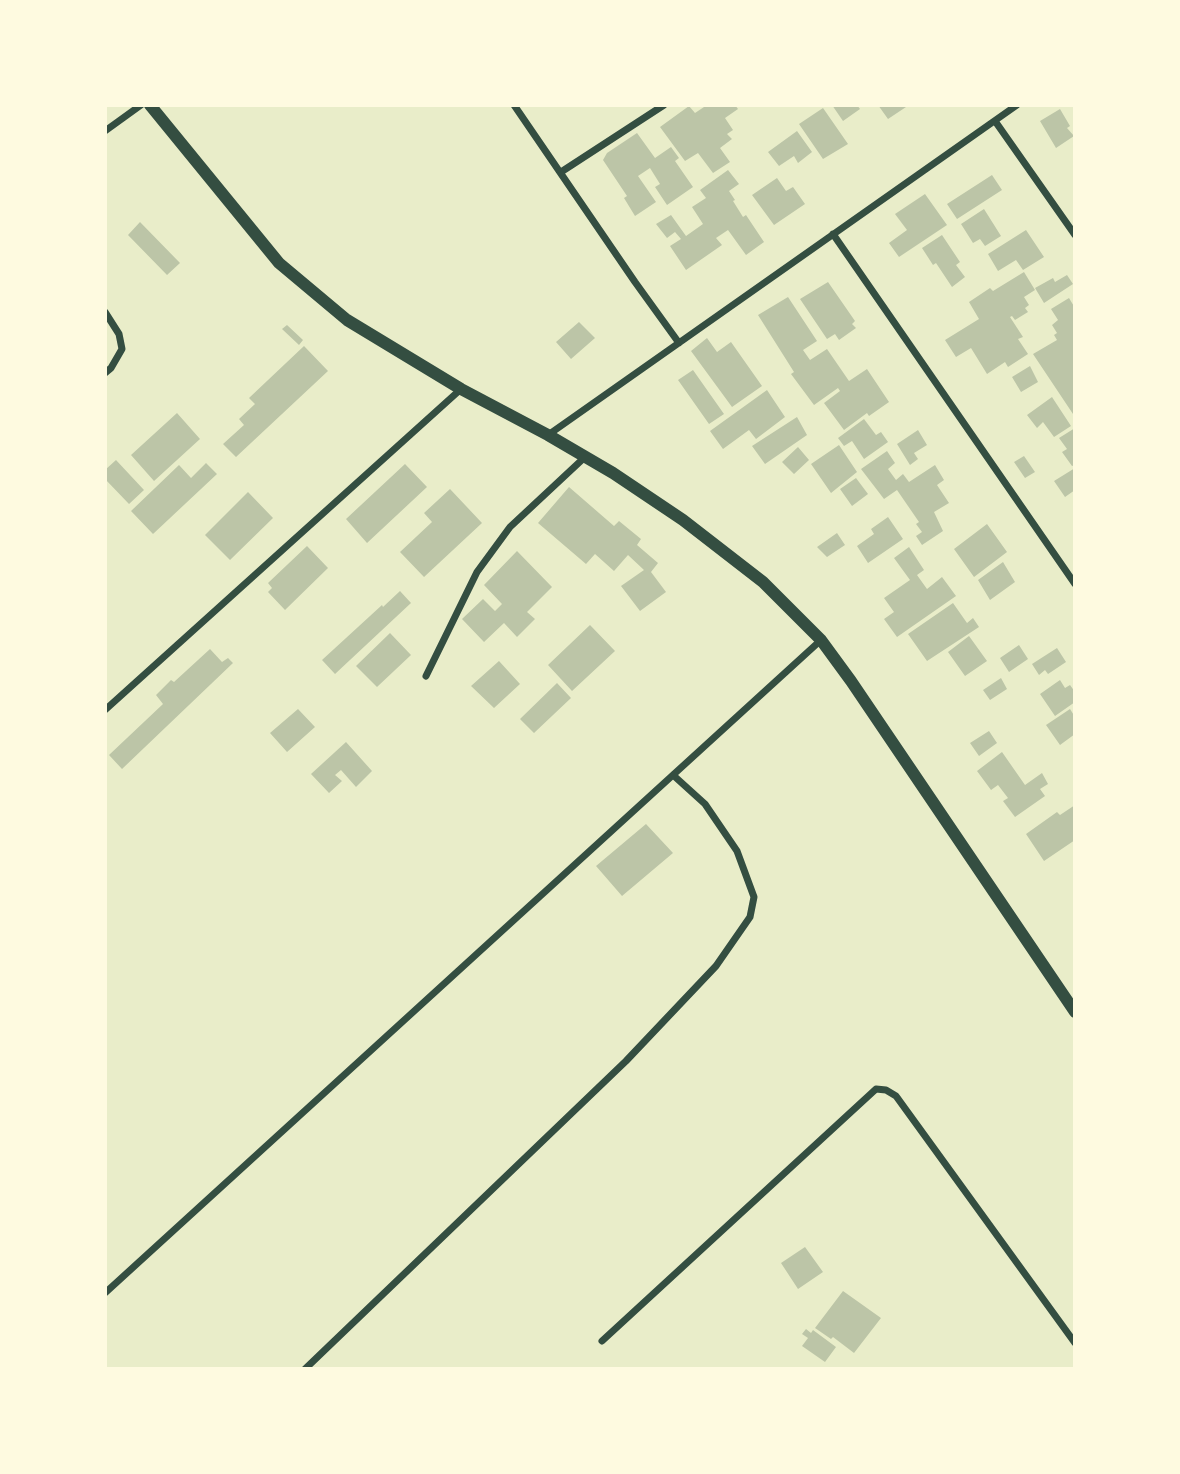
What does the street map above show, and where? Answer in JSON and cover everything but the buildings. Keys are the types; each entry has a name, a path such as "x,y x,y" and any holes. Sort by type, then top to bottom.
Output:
{"street":[{"path":"105,131 141,105"},
{"path":"150,105 279,263 347,320 461,389 585,457 683,520 763,582 821,640 929,793 1075,1012"},
{"path":"514,105 680,343"},
{"path":"561,172 664,105"},
{"path":"548,435 1017,105"},
{"path":"995,121 1075,235"},
{"path":"833,234 1075,583"},
{"path":"105,312 119,334 122,349 105,373"},
{"path":"105,710 461,389"},
{"path":"426,676 477,572 510,527 585,457"},
{"path":"105,1293 821,640"},
{"path":"305,1369 626,1061 716,966 750,917 754,897 737,850 705,804 673,775"},
{"path":"602,1340 876,1089 880,1089 896,1096 1075,1343"}]}
